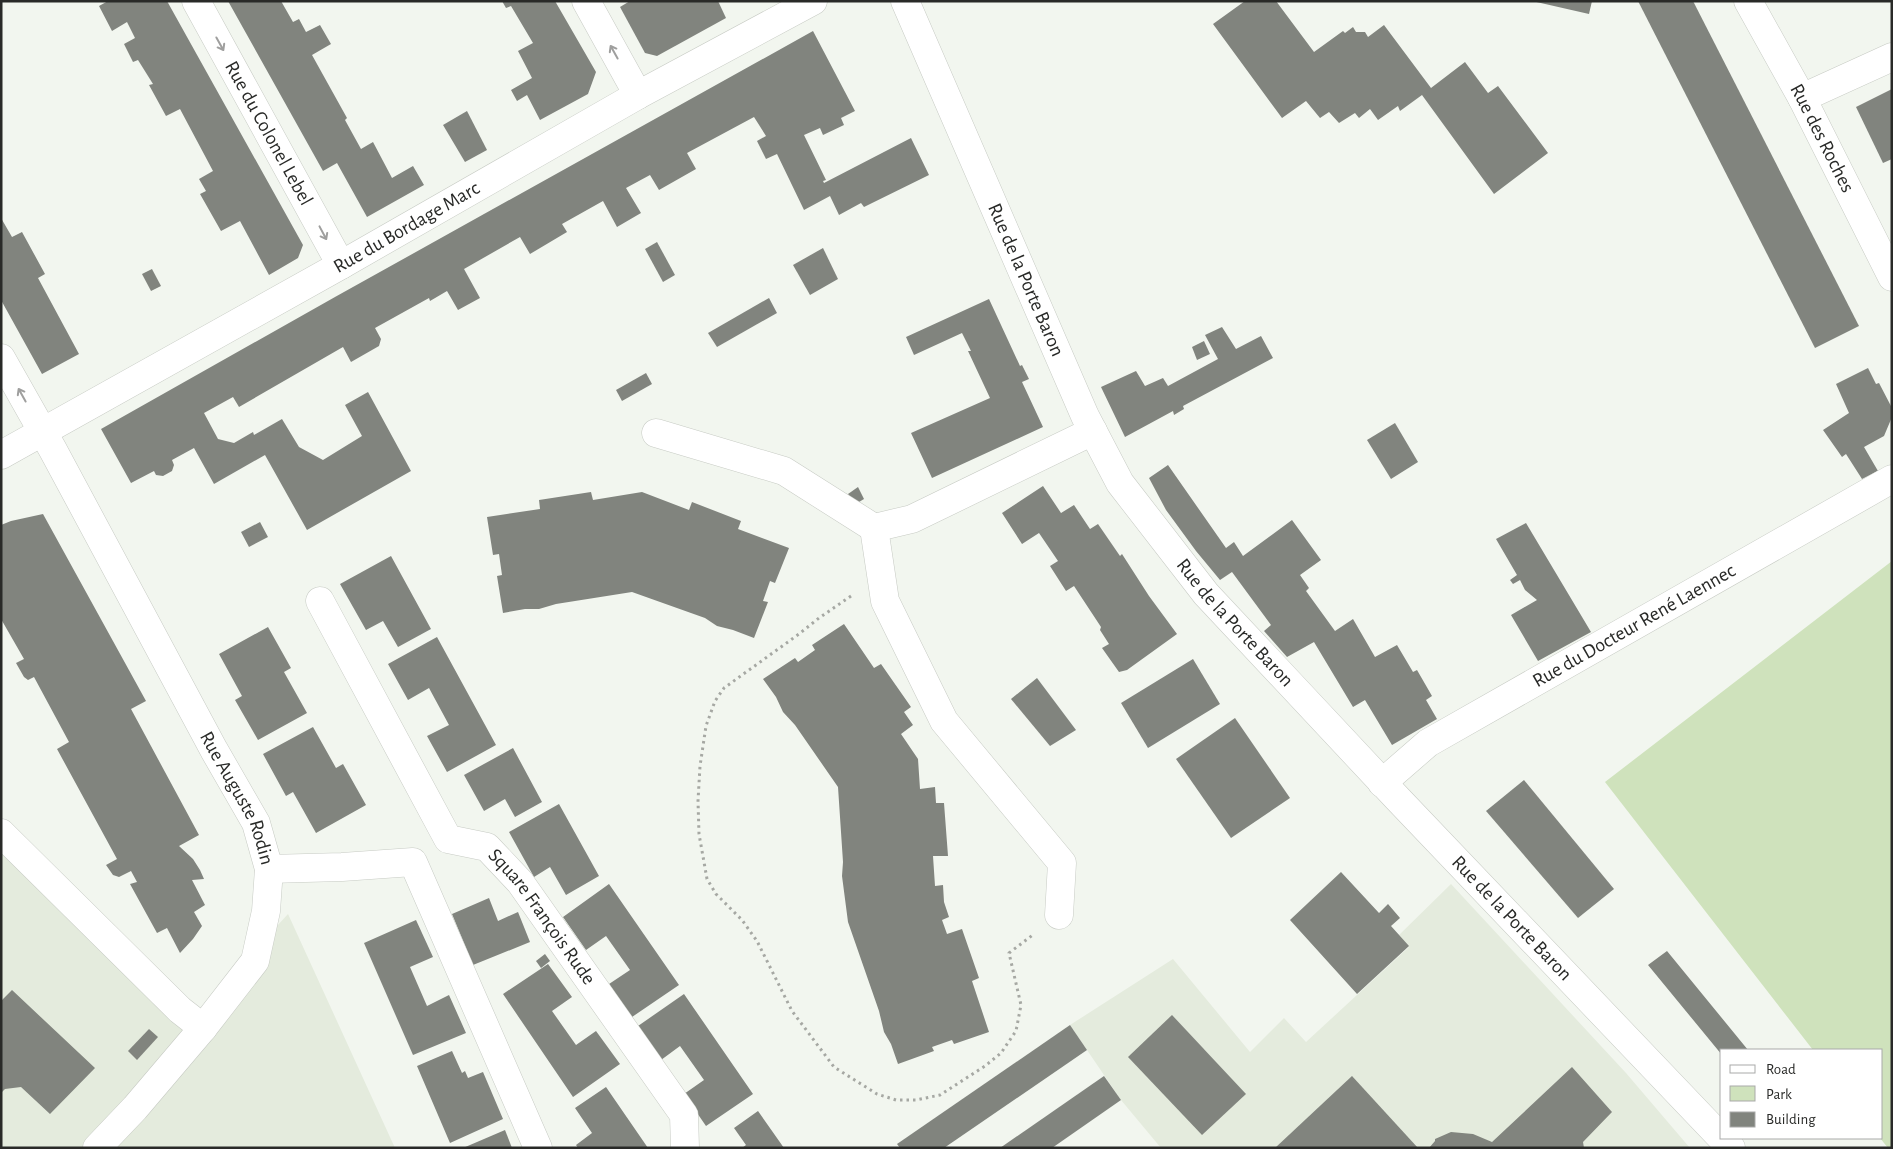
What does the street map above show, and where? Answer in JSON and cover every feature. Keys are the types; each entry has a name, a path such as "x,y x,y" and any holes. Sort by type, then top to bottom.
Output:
{"street":[{"name":"Rue du Colonel Lebel","path":"196,1 341,265"},
{"path":"586,1 638,95"},
{"name":"Rue du Bordage Marc","path":"1,455 341,265 638,95 814,1"},
{"name":"Rue de la Porte Baron","path":"905,1 1093,431 1120,483 1206,594 1382,783 1720,1136"},
{"name":"Rue des Roches","path":"1748,1 1802,98 1892,277"},
{"path":"1802,98 1892,57"},
{"name":"Rue Auguste Rodin","path":"1,358 43,432 214,750 256,823 269,869 266,911 255,961 203,1028 135,1108 97,1148"},
{"path":"656,433 784,471 874,528 912,519 1093,431"},
{"name":"Rue du Docteur René Laennec","path":"1382,783 1428,743 1892,479"},
{"path":"874,528 885,601 944,721 1062,863 1059,915"},
{"path":"269,869 342,867 413,862 448,839 320,601"},
{"path":"1,833 180,1010 203,1028"},
{"name":"Square François Rude","path":"448,839 487,848 520,882 684,1115 685,1148"},
{"path":"413,862 538,1148"}],"path":[{"path":"882,578 819,618 800,634 724,688 715,701 706,726 700,766 698,801 700,834 707,879 716,894 742,920 757,941 792,1011 834,1067 877,1094 896,1100 916,1100 940,1095 985,1066 1001,1053 1016,1030 1022,1005 1009,953 1059,915"}],"shaded area":[{"path":"1,847 190,1021 288,914 395,1148 1,1148"},
{"path":"1451,884 1626,1073 1690,1148 1161,1148 1121,1100 1070,1025 1173,959 1250,1052 1284,1018 1306,1042 1409,947 1399,935"}],"green space":[{"path":"1892,561 1892,1148 1888,1148 1881,1139 1883,1139 1883,1049 1812,1049 1605,782"}],"building":[{"path":"108,1 167,1 303,245 298,258 269,275 240,221 221,231 200,194 206,191 199,179 213,171 180,109 166,116 149,85 153,84 138,60 133,62 124,44 135,38 127,22 112,31 99,6"},
{"path":"228,1 281,1 293,22 299,19 306,32 320,25 331,44 312,55 347,118 345,120 361,149 373,142 392,178 413,166 424,185 367,217 337,163 323,171"},
{"path":"502,1 555,1 596,72 588,94 540,120 527,95 517,101 511,90 532,78 518,51 533,43 511,6 506,8"},
{"path":"630,1 718,1 726,18 657,56 645,53 620,7"},
{"path":"1245,1 1276,1 1314,52 1343,31 1345,33 1353,27 1356,32 1365,32 1368,37 1384,25 1431,88 1465,62 1488,93 1498,86 1548,153 1494,194 1422,95 1400,111 1398,106 1378,120 1370,109 1359,118 1355,113 1339,123 1329,112 1320,118 1306,101 1282,118 1213,24"},
{"path":"1532,1 1592,1 1589,14"},
{"path":"1638,1 1693,1 1859,326 1815,348"},
{"path":"813,31 855,111 841,118 844,125 823,135 820,128 804,135 826,180 823,181 824,183 911,138 929,175 864,207 861,203 839,215 830,196 804,210 777,154 766,159 757,141 766,136 754,117 687,153 696,169 659,190 650,175 626,188 641,213 617,227 603,201 562,224 567,232 530,254 520,237 464,269 480,298 458,310 447,291 430,301 429,298 375,328 381,339 379,346 351,362 343,347 239,407 233,397 204,413 218,439 234,443 253,432 254,435 282,419 299,447 323,460 362,436 345,405 368,392 411,471 307,530 265,455 214,484 194,448 172,460 174,465 172,471 163,476 156,475 154,471 131,483 101,429"},
{"path":"1892,89 1892,159 1883,163 1856,107"},
{"path":"467,111 487,150 465,162 443,125"},
{"path":"1,218 12,237 22,232 45,274 38,278 79,354 42,374 1,300"},
{"path":"657,242 675,275 663,282 645,249"},
{"path":"823,248 838,279 810,295 793,265"},
{"path":"152,269 161,286 151,291 142,274"},
{"path":"769,298 777,313 717,347 708,333"},
{"path":"989,299 1020,366 1022,365 1029,379 1022,382 1043,427 932,478 911,433 990,398 968,351 971,351 962,333 914,355 906,337"},
{"path":"1222,327 1236,349 1261,336 1273,358 1183,406 1184,409 1174,415 1173,411 1125,437 1101,387 1136,371 1145,386 1163,378 1168,386 1218,359 1205,335"},
{"path":"1204,341 1210,354 1197,360 1192,347"},
{"path":"1868,368 1876,384 1879,383 1892,408 1892,417 1884,436 1864,447 1878,471 1862,479 1846,454 1842,457 1823,430 1849,413 1836,384"},
{"path":"646,373 652,384 622,401 616,390"},
{"path":"1395,423 1418,462 1391,479 1367,440"},
{"path":"1168,465 1226,548 1234,542 1243,556 1292,520 1321,560 1300,575 1309,588 1306,591 1335,631 1353,619 1375,657 1397,645 1413,672 1417,670 1432,696 1426,700 1437,719 1392,745 1365,700 1353,707 1314,642 1287,657 1264,631 1271,625 1232,572 1220,580 1166,510 1149,478"},
{"path":"1043,486 1061,513 1074,505 1090,529 1098,524 1120,556 1122,554 1149,596 1177,634 1127,670 1119,672 1102,648 1109,644 1100,630 1101,627 1074,586 1066,591 1050,566 1058,561 1039,533 1022,544 1002,513"},
{"path":"858,487 864,499 854,505 848,494"},
{"path":"591,492 593,500 642,492 689,510 692,502 741,521 738,529 789,548 775,583 770,581 763,601 768,602 754,638 717,626 705,618 632,592 556,604 539,609 525,609 503,613 497,576 502,575 499,554 493,555 487,517 540,509 539,500"},
{"path":"43,514 146,701 131,709 199,835 179,846 193,859 204,879 192,880 205,905 194,912 202,926 180,953 167,928 157,933 130,884 137,882 131,871 119,877 113,875 106,865 117,859 57,749 69,742 34,677 28,680 24,677 16,663 24,659 1,619 1,525"},
{"path":"260,522 268,537 249,547 241,532"},
{"path":"1526,523 1591,632 1538,661 1511,615 1537,600 1525,590 1520,580 1513,584 1510,580 1517,575 1496,539"},
{"path":"391,556 431,629 398,647 383,621 366,630 340,584"},
{"path":"844,624 874,668 881,664 911,707 904,712 913,725 901,734 918,759 920,789 935,787 936,803 944,803 948,856 933,856 935,886 943,885 944,902 949,917 942,920 947,934 962,929 979,978 972,981 989,1032 954,1044 952,1040 932,1047 934,1051 898,1064 891,1044 884,1032 879,1011 848,922 842,876 843,862 838,787 795,725 783,712 776,697 763,679 795,658 798,662 815,650 812,645"},
{"path":"268,627 291,668 284,672 307,713 258,740 235,700 242,696 219,654"},
{"path":"437,637 496,745 447,772 427,736 449,725 429,688 408,700 388,664"},
{"path":"1193,659 1220,704 1148,748 1121,703"},
{"path":"1037,678 1076,730 1050,746 1011,699"},
{"path":"1235,718 1290,798 1231,838 1176,759"},
{"path":"313,727 336,768 343,764 366,805 316,833 293,792 286,796 263,754"},
{"path":"513,748 542,802 515,817 505,799 484,811 464,775"},
{"path":"1524,780 1614,889 1578,918 1486,811"},
{"path":"559,804 599,876 566,895 550,867 534,877 509,832"},
{"path":"1341,872 1379,913 1388,904 1400,918 1391,926 1409,946 1357,994 1290,920"},
{"path":"609,884 679,985 632,1017 609,984 630,970 606,936 586,950 563,917"},
{"path":"489,898 498,921 518,912 530,942 473,965 452,914"},
{"path":"416,920 433,957 410,967 427,1006 449,995 466,1033 413,1055 364,943"},
{"path":"1667,951 1747,1049 1720,1049 1720,1053 1648,965"},
{"path":"545,954 550,961 541,968 536,961"},
{"path":"548,964 572,997 552,1011 576,1045 596,1031 620,1064 573,1097 503,994"},
{"path":"12,990 95,1068 50,1114 21,1087 5,1089 1,1093 1,1001"},
{"path":"684,994 753,1094 706,1126 684,1094 704,1080 680,1046 661,1060 638,1026"},
{"path":"1172,1015 1246,1094 1202,1135 1128,1057"},
{"path":"1070,1025 1087,1050 944,1148 900,1148 897,1144"},
{"path":"149,1029 158,1037 137,1060 128,1051"},
{"path":"452,1051 462,1073 465,1071 468,1078 483,1072 503,1119 450,1143 417,1066"},
{"path":"1572,1067 1612,1112 1583,1142 1584,1148 1429,1148 1435,1139 1451,1132 1473,1134 1492,1142"},
{"path":"1104,1076 1121,1100 1052,1148 1000,1148"},
{"path":"1352,1076 1418,1148 1275,1148"},
{"path":"606,1087 648,1148 578,1148 576,1145 592,1133 575,1108"},
{"path":"758,1111 784,1148 742,1148 746,1145 734,1128"},
{"path":"505,1130 512,1148 463,1148"}]}
